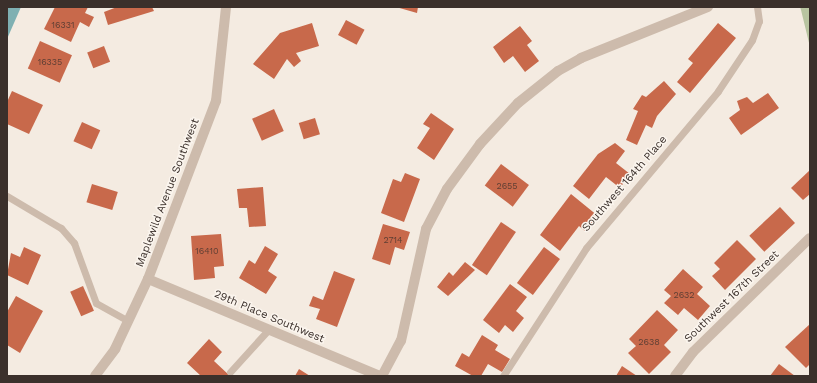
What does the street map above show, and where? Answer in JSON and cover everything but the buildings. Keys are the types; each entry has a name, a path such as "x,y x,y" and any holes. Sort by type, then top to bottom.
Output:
{"street":[{"name":"Maplewild Avenue Southwest","path":"95,376 115,349 148,279 216,101 226,7"},
{"path":"381,376 401,341 426,229 447,189 480,144 518,103 558,71 581,58 708,7"},
{"name":"Southwest 167th Street","path":"675,376 693,352 810,238"},
{"name":"29th Place Southwest","path":"148,279 381,376"}],"lane":[{"name":"Southwest 164th Place","path":"503,376 586,248 670,150 735,67 759,21 757,7"},
{"path":"7,196 61,228 74,243 96,303 128,321"},
{"path":"230,372 269,330"}],"green space":[{"path":"800,7 810,7 810,47 801,10"}],"water":[{"path":"7,7 21,7 7,39"}]}
